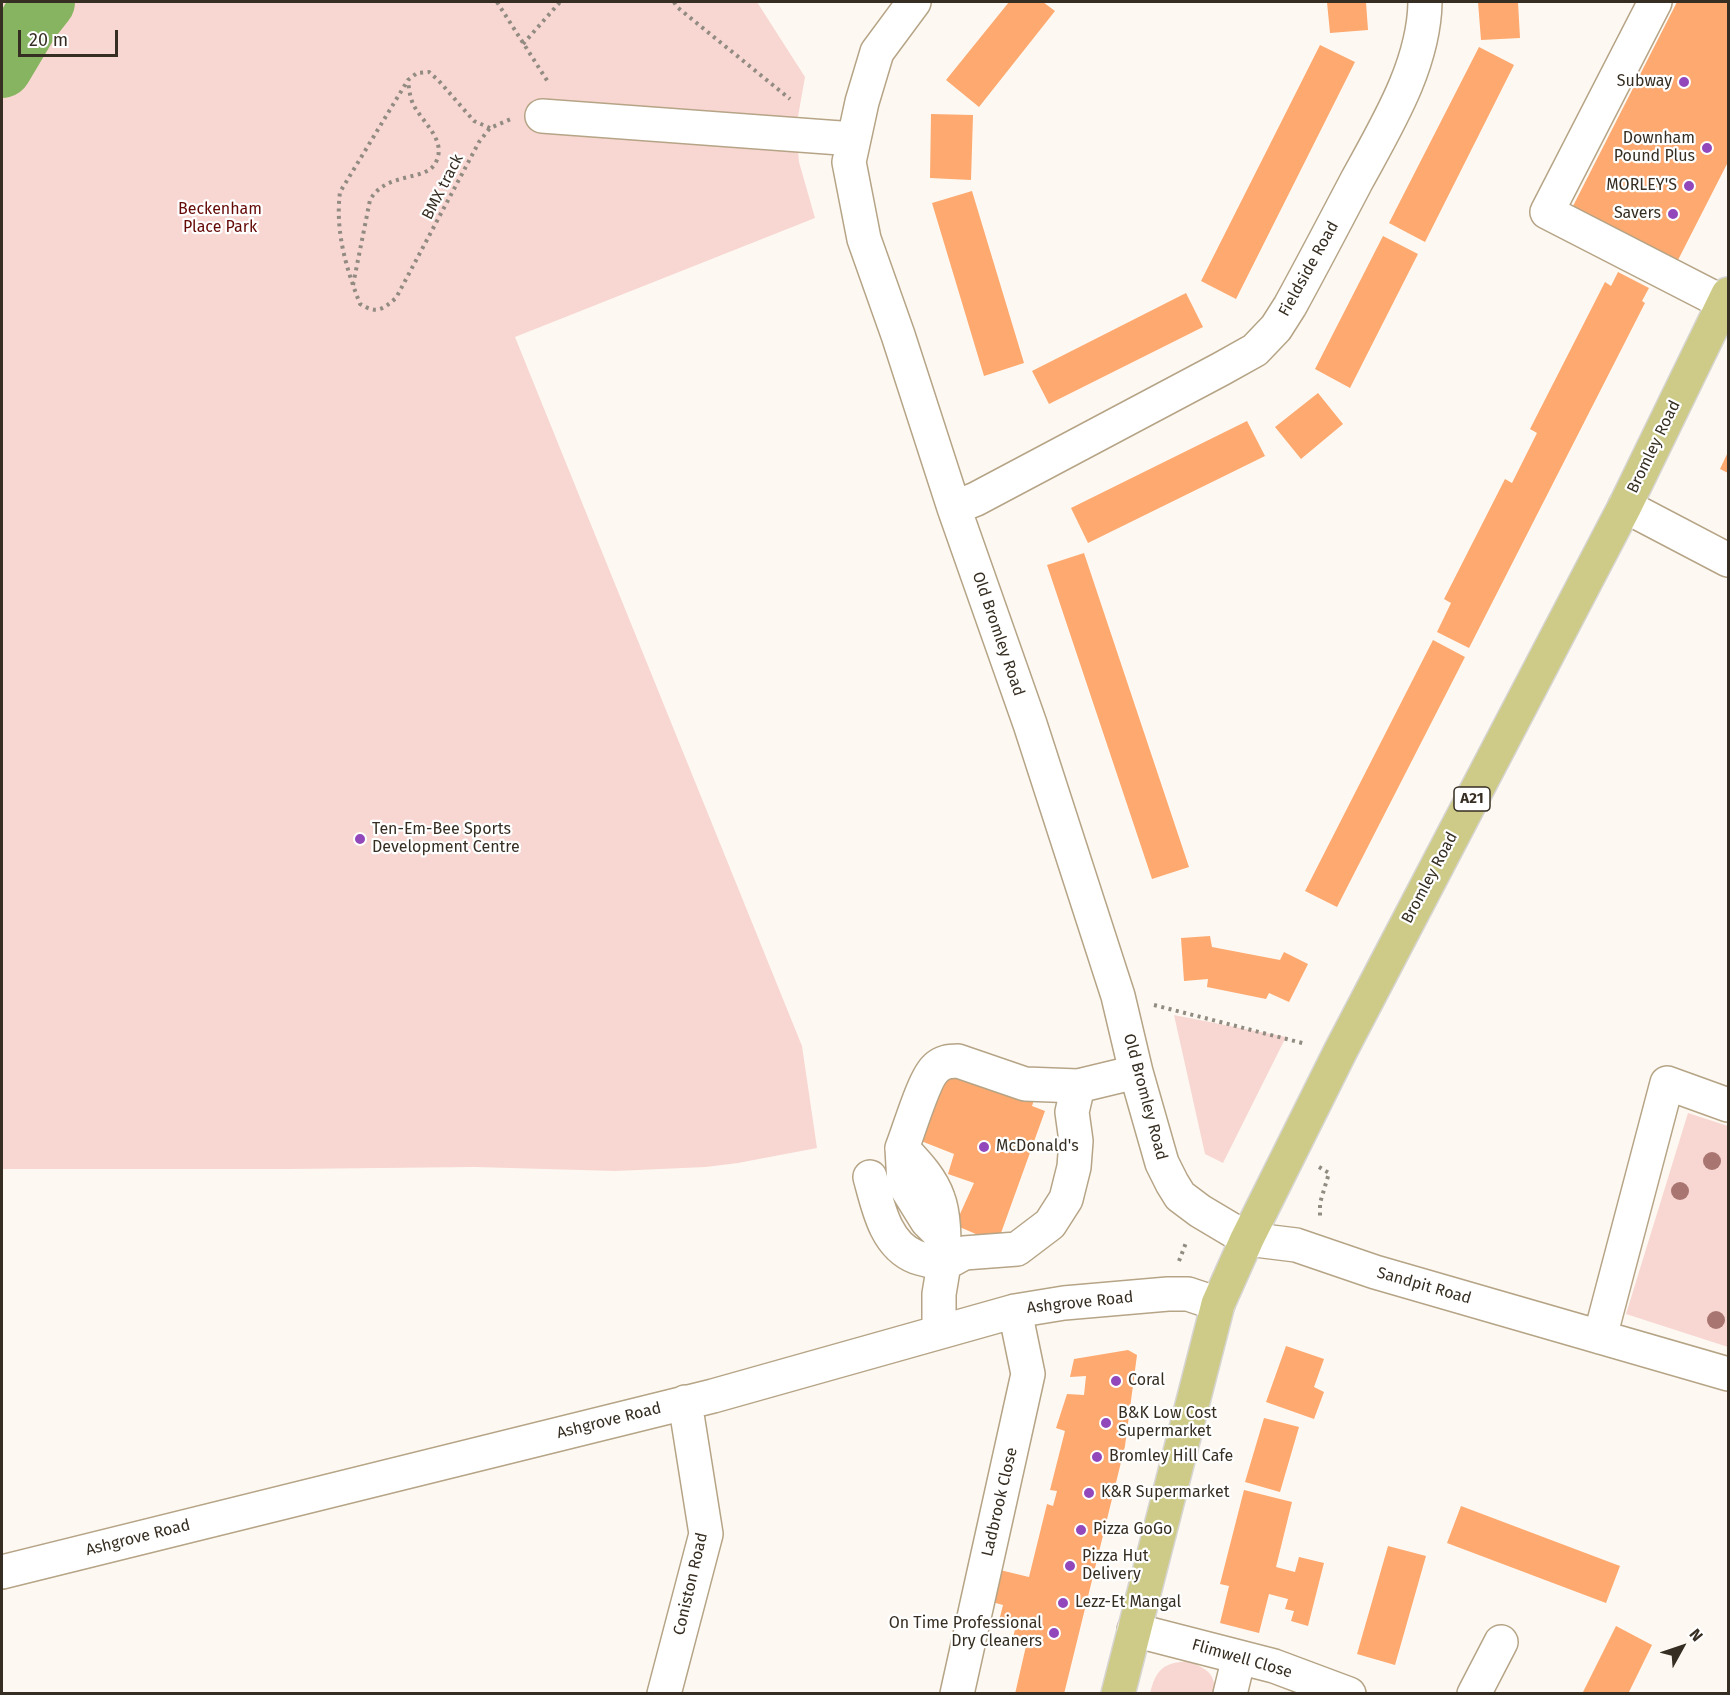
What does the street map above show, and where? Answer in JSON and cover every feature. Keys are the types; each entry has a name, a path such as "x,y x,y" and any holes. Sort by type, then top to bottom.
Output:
{"main road":[{"name":"Bromley Road","path":"1218,1304 1247,1239 1340,1052 1625,506 1727,301"},
{"name":"A21","path":"1118,1694 1218,1304"}],"street":[{"name":"Old Bromley Road","path":"914,2 877,52 849,162 864,239 954,508 1030,724 1118,996 1136,1072 1162,1163 1180,1196 1200,1211 1247,1239"},
{"name":"Fieldside Road","path":"954,508 976,499 1255,350 1276,328 1389,120 1414,61 1425,24 1425,2"},
{"path":"1655,2 1547,212 1727,301"},
{"path":"542,116 854,140"},
{"path":"1625,506 1728,560"},
{"path":"939,1331 939,1294 944,1251 939,1199 925,1173 902,1148 934,1069 947,1061 958,1061 1025,1084 1078,1086 1136,1072"},
{"path":"1600,1337 1667,1083 1728,1105"},
{"path":"870,1177 882,1219 896,1242 914,1256 944,1251 964,1253 1017,1249 1050,1224 1066,1199 1074,1167 1076,1141 1072,1112 1078,1086"},
{"name":"Sandpit Road","path":"1247,1239 1296,1245 1386,1275 1728,1374"},
{"name":"Ashgrove Road","path":"2,1572 685,1402 1015,1311 1064,1303 1168,1294 1188,1294 1218,1304"},
{"name":"Ladbrook Close","path":"957,1694 1028,1374 1015,1311"},
{"name":"Coniston Road","path":"664,1694 705,1534 685,1402"},
{"name":"Flimwell Close","path":"1134,1630 1274,1666 1349,1694"},
{"path":"1474,1694 1501,1642"},
{"path":"1230,1694 1239,1657"}],"path":[{"path":"497,2 553,90 542,116"},
{"path":"523,44 560,2"},
{"path":"674,2 677,7 798,106"},
{"name":"BMX track","path":"429,72 474,121 490,128 479,142 396,298 384,309 371,310 360,304 342,247 338,210 340,192 408,80 417,73 429,72"},
{"name":"BMX track","path":"353,286 370,200 375,190 385,184 423,172 435,165 440,153 436,136 413,104 408,80"},
{"path":"1118,996 1340,1052"},
{"path":"1317,1166 1329,1173 1320,1203 1320,1219 1339,1244 1334,1258"},
{"path":"1177,1268 1190,1233"}],"green space":[{"name":"Ten-Em-Bee Sports Development Centre","path":"2,2 757,2 805,77 796,128 799,162 815,218 515,337 802,1046 817,1148 706,1167 615,1171 475,1167 2,1169"},
{"path":"1174,1015 1286,1037 1223,1163 1205,1154"},
{"path":"1688,1113 1728,1126 1728,1347 1626,1314"},
{"path":"1189,1661 1209,1672 1215,1686 1215,1693 1150,1694 1155,1678 1162,1668 1173,1663"}],"building":[{"path":"1009,2 1043,2 1055,11 979,107 946,80"},
{"path":"1327,2 1366,2 1368,30 1330,33"},
{"path":"1478,2 1518,2 1520,38 1481,40"},
{"path":"1677,2 1728,2 1728,162 1678,260 1573,206"},
{"path":"1320,45 1355,62 1236,299 1201,281"},
{"path":"1479,47 1514,65 1425,242 1389,223"},
{"path":"931,114 973,115 971,180 930,178"},
{"path":"972,191 1024,363 984,376 932,203"},
{"path":"1383,236 1418,254 1350,388 1315,369"},
{"path":"1618,272 1649,288 1642,301 1645,303 1469,648 1437,632 1451,603 1444,599 1505,479 1512,483 1537,433 1530,429 1605,282 1611,286"},
{"path":"1186,293 1203,327 1049,404 1032,371"},
{"path":"1318,393 1343,424 1301,459 1275,427"},
{"path":"1247,421 1265,456 1088,543 1071,508"},
{"path":"1728,452 1728,473 1720,469"},
{"path":"1084,553 1189,867 1152,879 1047,565"},
{"path":"1433,640 1465,657 1337,907 1305,891"},
{"path":"1210,936 1212,947 1280,960 1284,952 1308,964 1289,1002 1269,993 1266,999 1207,987 1208,979 1184,981 1181,938"},
{"path":"960,1067 1036,1094 1032,1106 1045,1111 1001,1233 985,1238 955,1225 974,1183 948,1174 954,1154 916,1139 939,1076"},
{"path":"1286,1346 1324,1359 1314,1387 1324,1392 1314,1419 1266,1402"},
{"path":"1128,1350 1137,1355 1125,1446 1064,1694 1015,1694 1026,1646 1012,1642 1016,1625 999,1621 1003,1605 992,1602 1000,1570 1029,1577 1047,1504 1053,1506 1057,1491 1050,1490 1065,1431 1056,1428 1067,1394 1084,1395 1086,1376 1070,1377 1074,1359"},
{"path":"1264,1418 1299,1427 1280,1492 1245,1482"},
{"path":"1244,1490 1292,1502 1276,1567 1295,1572 1299,1557 1324,1563 1308,1626 1291,1621 1294,1611 1285,1609 1288,1599 1269,1594 1259,1633 1220,1623 1229,1586 1220,1584"},
{"path":"1461,1506 1620,1566 1606,1603 1447,1543"},
{"path":"1388,1546 1426,1556 1395,1665 1357,1654"},
{"path":"1616,1626 1652,1645 1628,1694 1582,1694"}],"waterway":[{"path":"2,68 30,21 45,2"}],"place":[{"name":"Subway","path":"1684,82"},
{"name":"Downham Pound Plus","path":"1707,148"},
{"name":"MORLEY'S","path":"1689,186"},
{"name":"Savers","path":"1673,214"},
{"name":"Ten-Em-Bee Sports Development Centre","path":"360,839"},
{"name":"McDonald's","path":"984,1147"},
{"name":"Coral","path":"1116,1381"},
{"name":"B&K Low Cost Supermarket","path":"1106,1423"},
{"name":"Bromley Hill Cafe","path":"1097,1457"},
{"name":"K&R Supermarket","path":"1089,1493"},
{"name":"Pizza GoGo","path":"1081,1530"},
{"name":"Pizza Hut Delivery","path":"1070,1566"},
{"name":"Lezz-Et Mangal","path":"1063,1603"},
{"name":"On Time Professional Dry Cleaners","path":"1054,1633"}],"park label":[{"name":"Beckenham Place Park","path":"220,219"}]}
